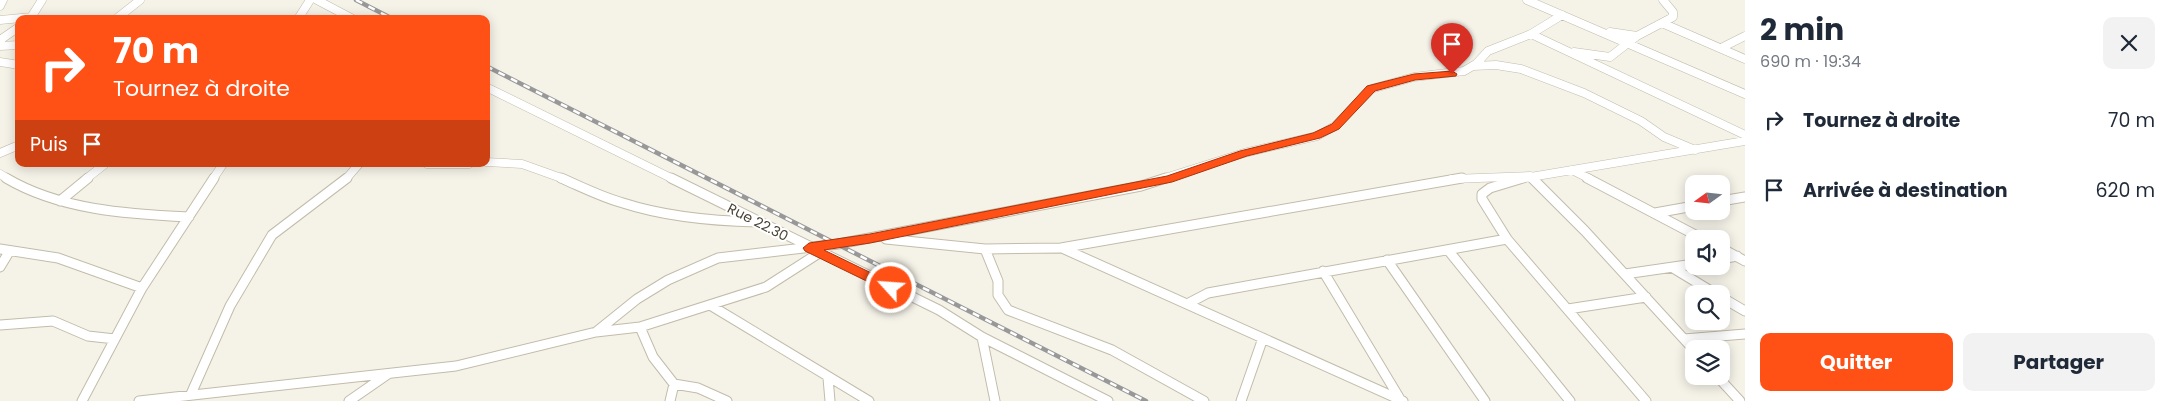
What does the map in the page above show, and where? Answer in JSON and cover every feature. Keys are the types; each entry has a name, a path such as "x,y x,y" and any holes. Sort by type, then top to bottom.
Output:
{"street":[{"path":"0,6 3,0"},
{"path":"33,15 42,0"},
{"path":"121,15 140,0"},
{"path":"301,15 310,0"},
{"path":"317,0 345,15"},
{"path":"1527,0 1745,94"},
{"path":"1566,51 1610,57 1637,36 1673,17 1673,12 1663,0"},
{"path":"596,332 638,299 668,280 718,258 870,239 1168,179 1244,153 1317,136 1336,126 1371,89 1414,77 1459,73 1473,66 1488,51 1531,34 1562,15"},
{"path":"0,20 15,19"},
{"path":"1662,23 1745,59"},
{"path":"0,40 15,30"},
{"path":"1598,31 1637,36"},
{"path":"1531,34 1745,135"},
{"path":"1721,48 1745,36"},
{"path":"0,46 15,45"},
{"path":"0,62 15,64"},
{"path":"1473,66 1496,65 1520,69 1584,92 1638,119 1664,137 1695,150"},
{"name":"Rue 22.30","path":"490,89 819,253 939,310 982,337 1108,401"},
{"path":"870,239 903,240 984,249 1062,248 1424,183 1462,178 1530,176 1745,141"},
{"path":"0,153 15,147"},
{"path":"490,162 524,165 543,170 630,205 707,221 760,222"},
{"path":"60,201 101,167"},
{"path":"82,401 142,288 221,167"},
{"path":"191,394 230,306 272,235 344,182 356,167"},
{"path":"1572,170 1686,230"},
{"path":"0,174 4,183 85,208 189,217"},
{"path":"1530,176 1490,188 1482,194 1482,199 1507,239 1646,401"},
{"path":"1530,176 1625,274 1684,339 1745,334"},
{"path":"1730,200 1745,197"},
{"path":"1655,213 1685,208"},
{"path":"1187,304 1208,293 1507,239"},
{"path":"1062,248 1401,400"},
{"path":"984,249 998,281 998,294 1008,310 1112,350 1204,401"},
{"path":"0,267 5,250 58,258 142,288"},
{"path":"1448,250 1570,401"},
{"path":"1730,252 1742,257"},
{"path":"139,401 456,366 596,332 640,327 766,287 819,253"},
{"path":"1387,260 1485,401"},
{"path":"1625,274 1685,266"},
{"path":"1673,268 1701,285"},
{"path":"1322,271 1401,400"},
{"path":"1568,309 1646,297"},
{"path":"1730,302 1745,311"},
{"path":"710,305 868,401"},
{"path":"0,325 52,321 88,336 115,339"},
{"path":"640,327 653,357 674,384 698,388 727,401"},
{"path":"982,337 995,401"},
{"path":"1242,401 1263,338"},
{"path":"350,401 391,372"},
{"path":"828,378 830,401"},
{"path":"670,401 674,384"},
{"path":"1725,385 1740,401"}],"railway":[{"path":"356,0 385,15"},
{"path":"490,68 1146,401"}],"route":[{"path":"891,288 809,248 870,239 1141,186 1168,179 1244,153 1317,136 1336,126 1371,89 1390,82 1414,77 1452,74"}]}
